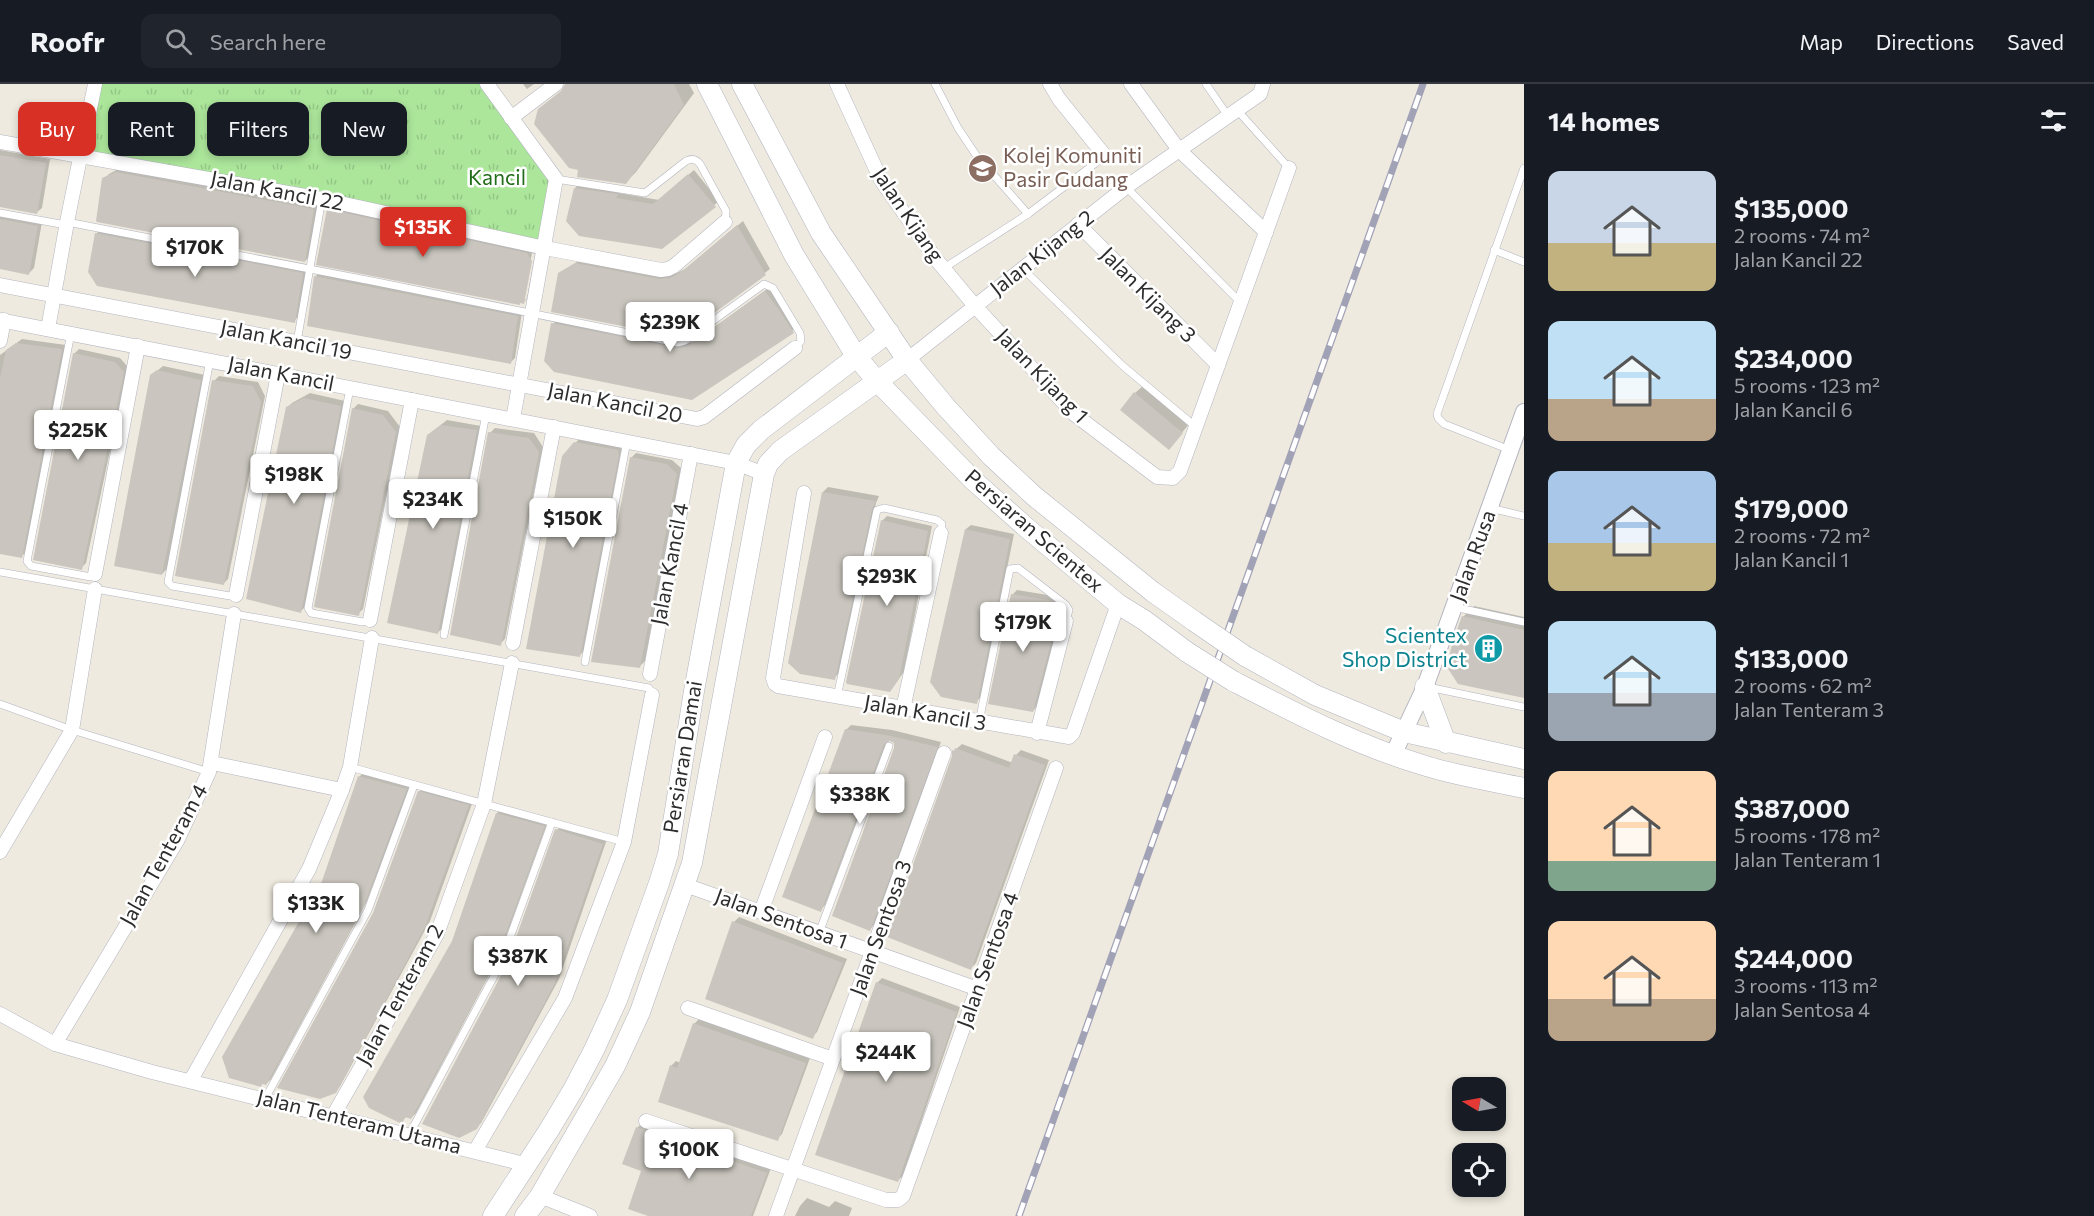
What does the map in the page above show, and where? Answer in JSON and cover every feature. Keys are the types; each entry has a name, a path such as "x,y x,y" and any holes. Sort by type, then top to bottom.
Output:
{"main road":[{"name":"Persiaran Scientex","path":"707,84 794,255 856,356 877,381 973,480 1028,529 1118,604 1187,652 1233,681 1305,719 1427,767 1524,788"},
{"name":"Persiaran Scientex","path":"742,84 821,233 907,360 976,440 1034,496 1153,592 1245,656 1315,695 1404,732 1524,759"},
{"name":"Persiaran Damai","path":"493,1216 528,1165 594,1050 617,1000 659,883 668,854 698,669 736,462 746,445 761,430 889,332"},
{"name":"Persiaran Damai","path":"525,1216 540,1196 615,1066 640,1012 685,885 692,863 764,474 768,464 780,451 907,360"},
{"path":"1425,687 1446,743"}],"street":[{"path":"91,102 95,84"},
{"path":"487,84 556,179 513,419"},
{"path":"511,118 556,84"},
{"name":"Jalan Kijang","path":"837,84 881,180 944,268 975,306"},
{"path":"1050,84 1059,99 1105,156"},
{"path":"1131,84 1179,150 1266,232"},
{"name":"Jalan Kijang 2","path":"907,360 1126,187 1260,94 1263,84"},
{"name":"Jalan Kancil 22","path":"0,142 18,145"},
{"path":"48,329 80,156"},
{"name":"Jalan Kancil 22","path":"86,156 322,199 545,248 661,270 674,266 725,222"},
{"path":"1196,427 1289,168"},
{"name":"Jalan Kijang 3","path":"1078,224 1218,365"},
{"name":"Jalan Kancil 19","path":"0,285 519,385"},
{"name":"Jalan Kijang 1","path":"975,306 1074,414 1157,477 1173,478 1180,471 1196,427"},
{"path":"0,341 2,320"},
{"name":"Jalan Kancil","path":"2,320 736,462 764,474"},
{"path":"95,574 138,346"},
{"name":"Jalan Kancil 20","path":"519,385 699,419 795,348"},
{"path":"236,595 278,374"},
{"path":"370,620 412,400"},
{"name":"Jalan Rusa","path":"1393,755 1425,687 1510,450 1520,434 1524,412"},
{"path":"513,643 554,427"},
{"name":"Jalan Kancil 4","path":"650,674 691,454"},
{"name":"Jalan Kancil 3","path":"804,493 773,678 775,684 903,709 1069,737 1073,733 1118,604"},
{"path":"903,709 941,533"},
{"path":"0,852 72,730 95,589"},
{"name":"Jalan Tenteram 4","path":"55,1044 177,841 211,767 234,614"},
{"path":"1037,733 1066,621"},
{"path":"191,1080 309,869 342,790 350,767 372,638"},
{"name":"Jalan Tenteram 2","path":"333,1116 437,934 484,804 512,663"},
{"path":"475,1151 565,998 624,842 652,695"},
{"path":"761,912 825,737"},
{"name":"Jalan Sentosa 3","path":"776,1216 944,753"},
{"path":"211,767 342,790"},
{"name":"Jalan Sentosa 4","path":"793,1169 892,1201 903,1196 1056,768"},
{"name":"Jalan Sentosa 1","path":"685,885 978,989"},
{"path":"688,1008 833,1059"},
{"name":"Jalan Tenteram Utama","path":"0,1014 55,1044 152,1072 528,1165"},
{"path":"646,1121 793,1169"},
{"path":"540,1196 590,1216"}],"lane":[{"path":"934,84 976,155 1028,214"},
{"path":"1206,84 1289,168"},
{"path":"944,268 1028,214 1105,156"},
{"path":"556,179 645,193 687,161 696,160 726,211 725,222"},
{"path":"1510,450 1444,424 1437,414 1524,168"},
{"path":"1126,187 1240,303"},
{"path":"297,342 322,199"},
{"path":"0,213 67,223 310,269 680,343 764,284 773,288 800,333 801,341 795,348"},
{"path":"1494,250 1524,262"},
{"path":"1023,269 1124,366 1196,427"},
{"path":"71,333 27,561 31,566 91,577 95,574"},
{"path":"210,360 168,582 172,586 230,596 236,595"},
{"path":"350,388 308,609 311,613 363,622 370,620"},
{"path":"444,635 486,414"},
{"path":"585,662 627,441"},
{"path":"837,697 877,510 884,508 937,520 942,524 941,533"},
{"path":"1490,508 1524,516"},
{"path":"979,722 1010,569 1018,568 1066,605 1069,610 1066,621"},
{"path":"0,572 649,688 652,695"},
{"path":"1454,607 1524,622"},
{"path":"1425,687 1524,707"},
{"path":"0,704 72,730 211,767"},
{"path":"819,933 889,746"},
{"path":"350,767 624,842"},
{"path":"265,1099 368,910 414,785"},
{"path":"410,1135 500,965 552,822"}],"green space":[{"name":"Kancil","path":"101,84 486,84 556,179 545,248 90,156 96,156 96,106"}],"building":[{"path":"565,84 674,84 684,105 626,184 577,177 578,170 569,168 534,124 538,109 561,91"},
{"path":"0,155 46,163 37,214 0,207"},
{"path":"116,172 314,209 305,262 97,222 102,178"},
{"path":"688,174 716,207 662,249 579,236 566,221 574,188 618,194 616,198 653,204"},
{"path":"327,209 527,253 532,261 524,304 316,265"},
{"path":"0,219 38,226 29,275 0,269"},
{"path":"737,225 766,275 683,336 678,337 551,312 558,273 575,263 659,279 670,278 680,273"},
{"path":"95,233 303,273 295,323 97,286 88,272"},
{"path":"314,276 518,316 511,364 307,326"},
{"path":"765,291 794,333 692,400 554,372 544,361 551,323 679,348 688,346"},
{"path":"16,343 62,349 22,558 0,554 0,378 6,350"},
{"path":"73,353 115,362 124,372 82,570 33,560"},
{"path":"157,370 201,380 162,575 114,566 150,375"},
{"path":"212,380 253,386 261,402 224,585 175,576"},
{"path":"1134,392 1183,433 1169,450 1120,410"},
{"path":"304,398 341,406 301,613 246,599 286,407"},
{"path":"352,408 383,415 396,432 359,616 314,607"},
{"path":"441,425 477,430 438,634 387,623 427,435"},
{"path":"488,432 529,438 539,452 501,646 450,635"},
{"path":"574,442 618,450 619,455 580,657 526,649 562,456"},
{"path":"630,457 667,464 677,474 640,668 591,662"},
{"path":"822,492 876,501 872,509 835,680 800,674 788,663"},
{"path":"881,520 928,531 899,679 890,692 846,682"},
{"path":"965,529 1010,539 977,704 941,697 930,682"},
{"path":"1011,594 1049,600 1059,611 1033,712 988,704"},
{"name":"Scientex Shop District","path":"1462,616 1524,630 1524,698 1458,684 1447,667 1453,640"},
{"path":"845,729 886,735 938,747 870,931 832,916 894,748 894,743 890,741 884,744 821,912 782,897"},
{"path":"955,748 1009,768 1014,754 1045,765 971,970 887,937 952,756 952,750 954,751"},
{"path":"358,776 407,789 363,908 266,1085 262,1084 261,1087 229,1078 222,1057 322,881"},
{"path":"418,791 469,805 425,927 336,1093 320,1099 277,1088 373,913"},
{"path":"496,813 545,826 495,963 411,1119 405,1117 402,1124 369,1108 363,1097 452,941"},
{"path":"555,829 603,844 554,985 477,1129 459,1138 422,1124 505,968"},
{"path":"732,921 843,963 813,1039 705,999"},
{"path":"876,982 957,1012 898,1182 815,1155"},
{"path":"693,1023 806,1063 778,1141 658,1102 670,1065 677,1068"},
{"path":"636,1127 767,1173 751,1216 648,1216 628,1209 641,1171 622,1164"}],"railway":[{"path":"1019,1216 1423,84"}],"place":[{"name":"Kolej Komuniti Pasir Gudang","path":"982,168"},
{"name":"Scientex Shop District","path":"1488,648"}]}
